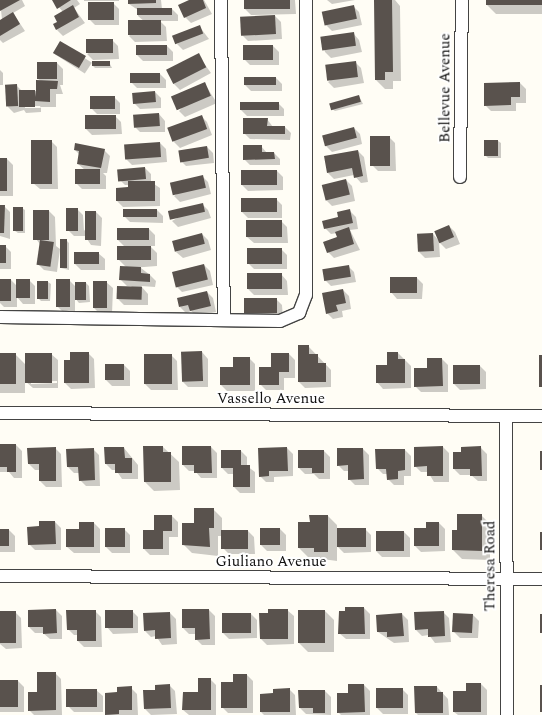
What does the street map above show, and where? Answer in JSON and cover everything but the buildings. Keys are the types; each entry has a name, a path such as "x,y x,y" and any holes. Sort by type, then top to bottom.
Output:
{"street":[{"path":"221,0 224,320"},
{"path":"0,317 280,321 294,317 303,308 306,295 306,0"},
{"name":"Bellevue Avenue","path":"460,177 462,0"},
{"name":"Vassello Avenue","path":"0,413 542,416"},
{"name":"Theresa Road","path":"506,416 507,715"},
{"name":"Giuliano Avenue","path":"0,576 542,579"}]}
